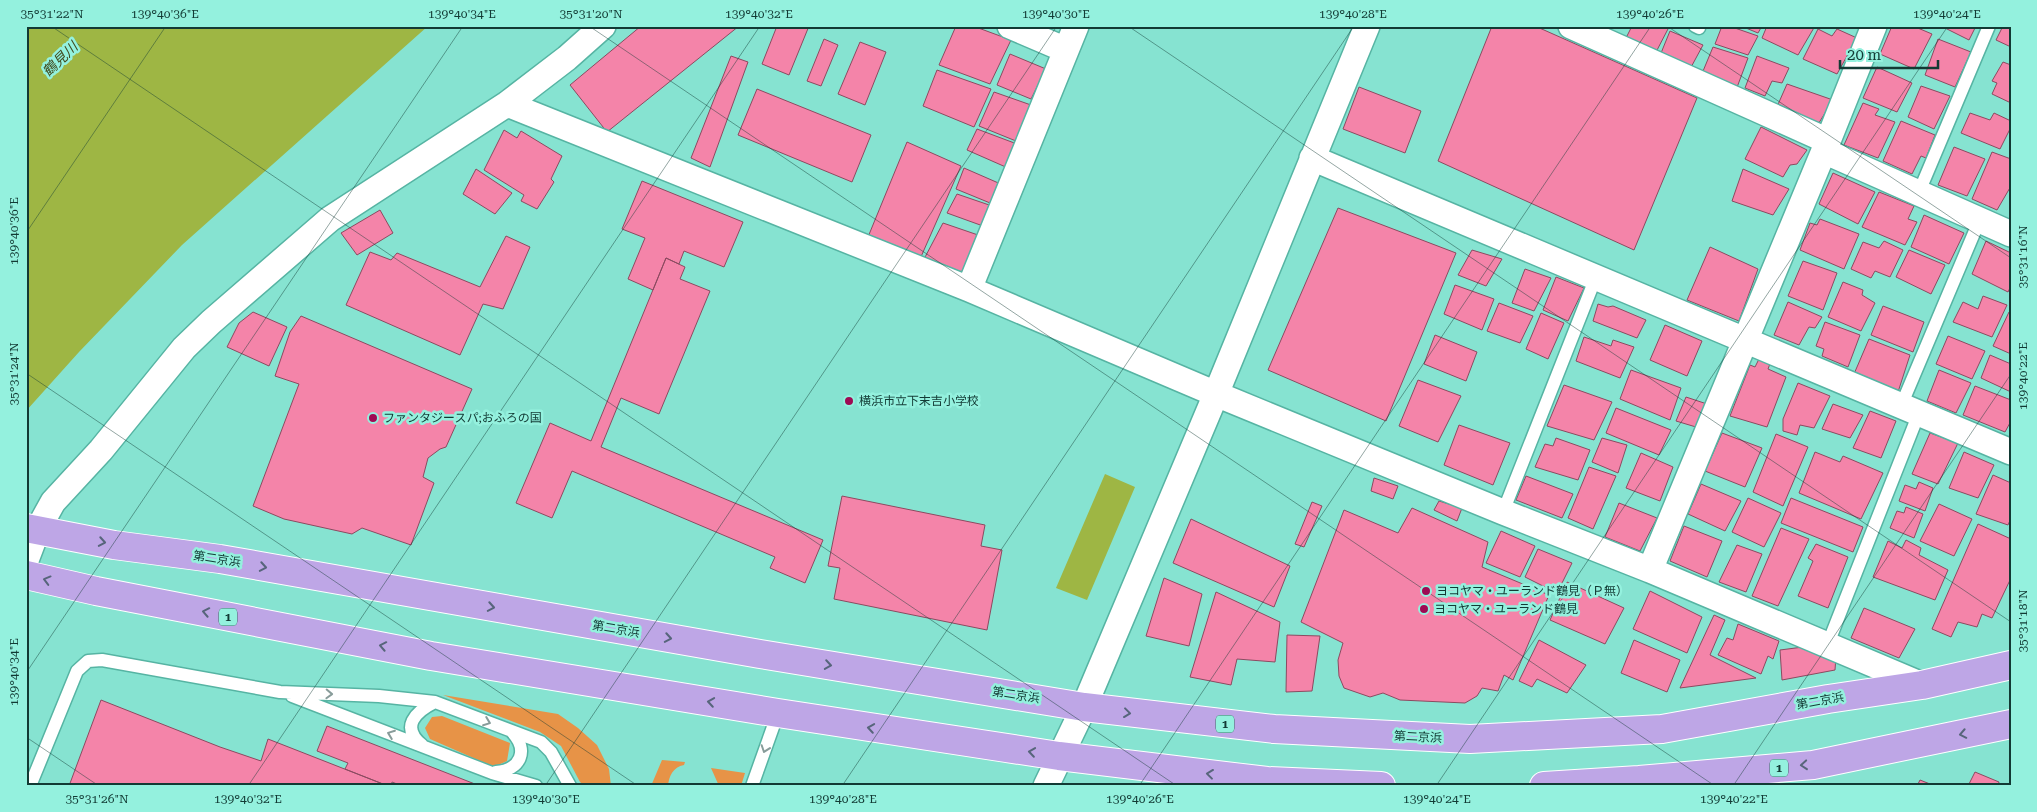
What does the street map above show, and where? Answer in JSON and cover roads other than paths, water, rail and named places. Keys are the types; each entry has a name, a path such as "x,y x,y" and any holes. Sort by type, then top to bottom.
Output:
{"highway":[{"name":"第二京浜","path":"31,530 114,545 220,559 731,649 1084,707 1274,729 1470,739 1662,729 1828,699 1922,685 2011,665"},
{"name":"1","path":"26,575 96,591 431,656 778,713 1059,756 1267,781 1381,786"},
{"name":"1","path":"1544,786 1638,783 1813,764 2011,724"}],"street":[{"path":"26,560 31,530 53,502 101,450 184,348 211,322 330,219 507,104 567,58 603,26"},
{"path":"1010,26 1066,50"},
{"path":"969,289 1076,26"},
{"path":"1046,786 1084,707 1216,394 1367,26"},
{"path":"1571,26 2011,234"},
{"path":"1650,570 1874,26"},
{"path":"507,104 969,289 1216,394 1650,570 1922,685"},
{"path":"1312,158 2011,452"}],"lane":[{"path":"1695,26 1699,28 1699,26"},
{"path":"1919,192 1989,26"},
{"path":"1827,646 1980,219"},
{"path":"1503,512 1596,277"},
{"path":"30,786 67,692 78,671 88,661 102,660 280,692 379,696 435,702 541,742 551,752 570,786"},
{"path":"280,692 492,773 536,786"},
{"path":"422,745 415,739 412,731 412,722 416,714 435,702"},
{"path":"752,786 778,713"},
{"path":"492,773 507,772 516,766 520,759 522,750 520,740 512,732"}],"water":[{"name":"鶴見川","path":"26,26 428,26 182,245 79,352 26,411"},
{"path":"1105,474 1135,487 1087,600 1056,588"}],"place":[{"name":"横浜市立下末吉小学校","path":"849,401"},
{"name":"ファンタジースパ;おふろの国","path":"373,418"},
{"name":"ヨコヤマ・ユーランド鶴見（Ｐ無）","path":"1426,591"},
{"name":"ヨコヤマ・ユーランド鶴見","path":"1424,609"}]}
